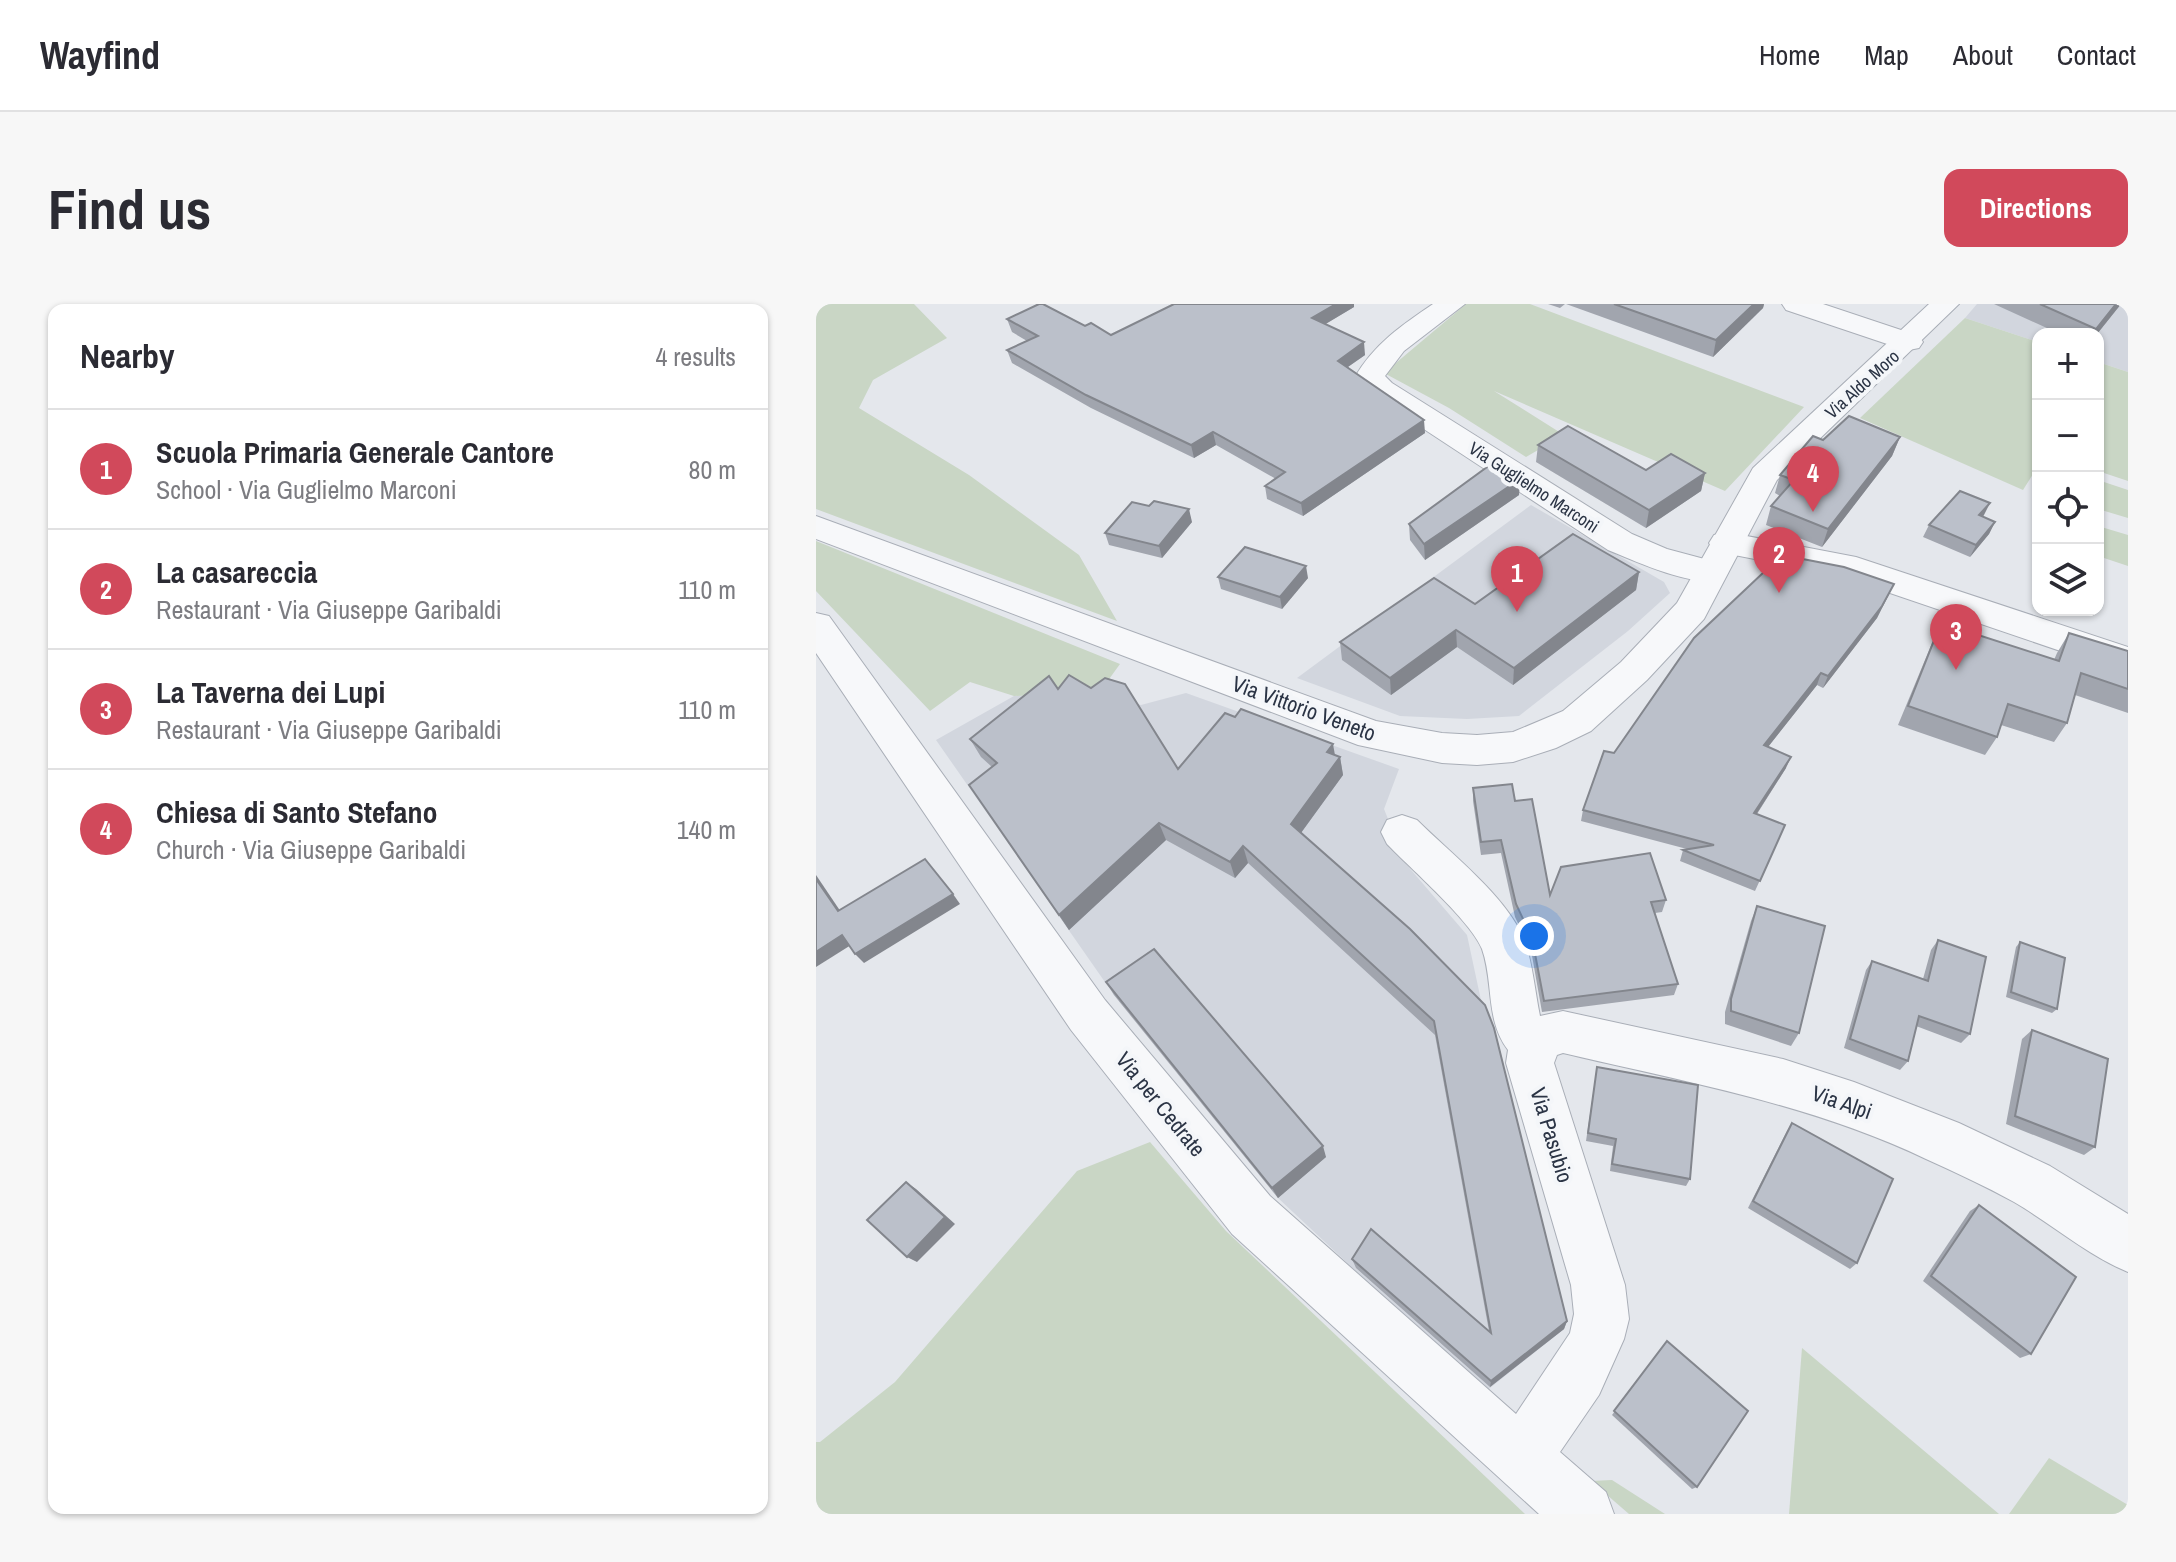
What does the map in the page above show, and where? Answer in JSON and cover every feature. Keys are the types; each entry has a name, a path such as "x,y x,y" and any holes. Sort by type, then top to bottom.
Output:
{"street":[{"name":"Via Guglielmo Marconi","path":"1451,304 1386,353 1375,364 1370,377 1382,389 1620,542 1655,557 1719,557 1866,571 2128,661"},
{"path":"1796,304 1909,342"},
{"name":"Via Aldo Moro","path":"1719,557 1764,475 1909,342 1945,304"},
{"name":"Via Vittorio Veneto","path":"816,527 1372,735 1418,745 1477,750 1527,742 1577,721 1634,671 1691,610 1719,557"},
{"name":"Via per Cedrate","path":"816,625 1088,1015 1251,1215 1584,1514"},
{"name":"Via Pasubio","path":"1402,832 1481,912 1503,943 1518,1026 1533,1044 1530,1063 1598,1285 1601,1321 1589,1354 1519,1458"},
{"name":"Via Alpi","path":"1533,1044 1546,1035 1563,1032 1783,1082 1854,1105 1941,1140 2032,1184 2128,1245"}],"shaded area":[{"path":"1977,304 2128,304 2128,372 2104,364 2104,328 2032,328 2032,340 1965,318"},
{"path":"1531,505 1664,582 1670,593 1628,631 1519,716 1467,719 1400,716 1297,678"},
{"path":"1099,693 1141,705 1186,693 1399,769 1384,809 1406,864 1467,935 1485,1019 1494,1042 1564,1329 1485,1392 1278,1198 1114,995 936,740 1014,696"}],"green space":[{"path":"816,304 914,304 947,338 873,380 859,408 969,475 1079,555 1117,621 816,509"},
{"path":"1466,304 1530,304 1804,407 1725,491 1494,391 1564,435 1526,457 1449,408 1384,373"},
{"path":"1965,318 2032,340 2032,476 2023,490 1860,418"},
{"path":"2104,364 2128,372 2128,481 2104,473"},
{"path":"2104,482 2128,490 2128,518 2104,511"},
{"path":"2104,528 2128,535 2128,566 2104,558"},
{"path":"816,541 1120,664 1099,693 1014,696 970,682 930,711 816,591"},
{"path":"1150,1142 1226,1231 1525,1514 816,1514 816,1442 820,1442 895,1382 1077,1171"},
{"path":"1802,1348 1999,1514 1789,1514"},
{"path":"2049,1458 2128,1505 2128,1514 2009,1514"},
{"path":"1612,1480 1665,1514 1629,1514 1591,1481"}],"building":[{"path":"1039,304 1085,326 1091,323 1111,335 1174,304 1336,304 1312,318 1364,342 1338,361 1424,420 1301,503 1265,486 1285,472 1213,432 1191,445 1086,395 1007,350 1038,336 1007,319"},
{"path":"1614,304 1754,304 1716,340"},
{"path":"2040,304 2116,304 2094,328"},
{"path":"1849,416 1900,437 1828,529 1771,506 1794,480 1780,475 1813,436 1823,440"},
{"path":"1568,426 1646,470 1671,454 1705,473 1649,510 1538,445"},
{"path":"1494,462 1520,479 1424,544 1409,524"},
{"path":"1960,491 1990,503 1979,515 1995,522 1976,545 1929,525"},
{"path":"1154,501 1189,509 1159,546 1105,533 1132,502 1149,506"},
{"path":"1573,534 1639,572 1514,668 1456,630 1390,678 1340,642 1434,578 1475,604"},
{"path":"1245,547 1306,566 1280,597 1218,577"},
{"path":"1782,555 1844,567 1894,584 1882,606 1828,676 1821,673 1764,745 1791,757 1754,813 1785,825 1760,881 1683,850 1714,845 1583,810 1604,751 1614,753 1694,638"},
{"path":"1941,623 2059,661 2069,633 2128,651 2128,689 2081,673 2067,723 2008,704 1997,737 1908,706"},
{"path":"1069,675 1091,688 1105,678 1125,684 1178,769 1225,713 1235,717 1241,709 1333,744 1327,752 1340,757 1291,824 1410,929 1485,1005 1494,1028 1567,1321 1491,1381 1352,1259 1371,1229 1491,1333 1434,1021 1243,846 1230,862 1159,823 1059,915 969,785 997,763 970,739 1049,676 1058,689"},
{"path":"1512,784 1515,801 1532,799 1550,895 1561,867 1650,853 1666,900 1651,902 1678,984 1544,1001 1532,938 1516,904 1501,840 1481,842 1473,788"},
{"path":"925,859 953,894 855,954 842,935 816,952 816,879 838,911"},
{"path":"1757,906 1825,926 1799,1033 1731,1011 1731,999"},
{"path":"1938,940 1986,957 1970,1034 1919,1016 1908,1061 1850,1039 1872,961 1928,981"},
{"path":"2020,942 2065,958 2057,1009 2011,992"},
{"path":"1154,949 1323,1146 1272,1188 1106,982"},
{"path":"2032,1030 2108,1059 2095,1147 2015,1116"},
{"path":"1597,1067 1698,1085 1690,1179 1612,1164 1616,1139 1588,1133"},
{"path":"1792,1123 1893,1179 1857,1263 1753,1201"},
{"path":"906,1182 945,1217 907,1257 867,1220"},
{"path":"1979,1205 2076,1277 2031,1354 1931,1276"},
{"path":"1667,1341 1748,1411 1697,1487 1614,1411"}],"place":[{"name":"Chiesa di Santo Stefano","path":"1813,512"},
{"name":"La casareccia","path":"1779,593"},
{"name":"Scuola Primaria Generale Cantore","path":"1517,612"},
{"name":"La Taverna dei Lupi","path":"1956,670"}]}
